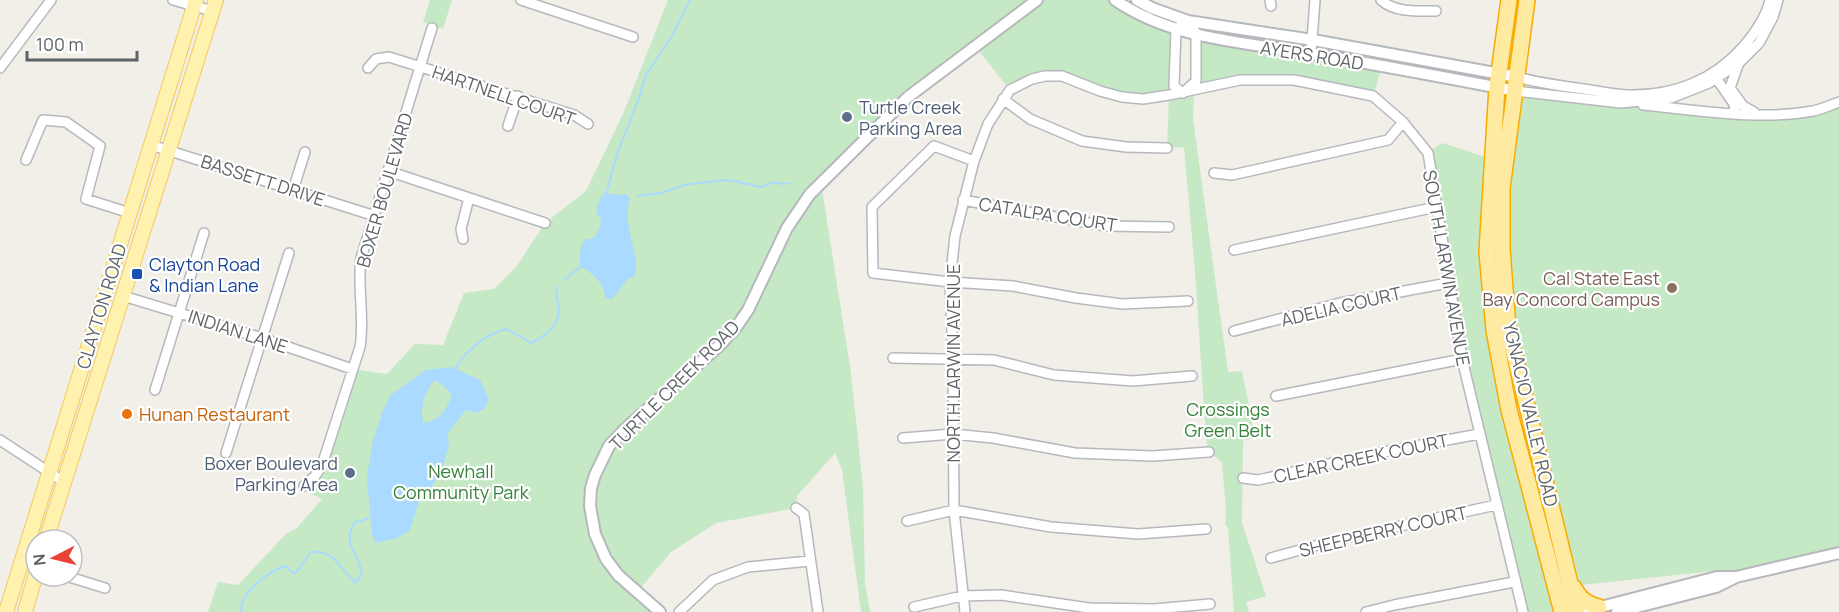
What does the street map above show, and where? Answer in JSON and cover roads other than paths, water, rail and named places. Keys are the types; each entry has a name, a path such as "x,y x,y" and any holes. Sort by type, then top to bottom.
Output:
{"highway":[{"name":"YGNACIO VALLEY ROAD","path":"1509,0 1498,81 1487,252 1494,330 1509,410 1562,612"},
{"name":"YGNACIO VALLEY ROAD","path":"1527,0 1502,188 1502,249 1508,328 1579,612"},
{"path":"1569,577 1578,596 1588,604 1599,607"}],"main road":[{"name":"CLAYTON ROAD","path":"6,612 195,3"},
{"name":"CLAYTON ROAD","path":"50,528 214,5"},
{"path":"25,612 32,588"}],"street":[{"path":"0,68 51,0"},
{"path":"173,0 214,5"},
{"path":"521,0 633,37"},
{"name":"TURTLE CREEK ROAD","path":"660,612 618,575 606,560 595,534 590,506 591,488 609,446 721,344 737,326 748,310 787,228 810,194 908,97 1037,0"},
{"name":"AYERS ROAD","path":"1115,0 1149,20 1176,29 1241,43 1516,84"},
{"name":"AYERS ROAD","path":"1137,0 1188,21 1313,40 1498,81"},
{"path":"1311,53 1315,0"},
{"path":"1381,0 1385,4 1404,10 1436,11"},
{"path":"1516,84 1537,83 1628,95 1655,94 1686,87 1717,74 1730,61 1750,40 1767,13 1770,0"},
{"path":"1621,103 1671,98 1739,63 1759,43 1773,17 1778,0"},
{"path":"1188,21 1196,33 1196,81 1183,93 1174,86 1176,29 1188,21"},
{"name":"BOXER BOULEVARD","path":"304,486 315,476 322,465 360,348 362,336 359,285 361,258 432,28"},
{"name":"HARTNELL COURT","path":"368,68 376,59 389,57 518,96 574,115 588,124"},
{"path":"1730,88 1739,63"},
{"path":"1717,74 1743,106 1757,114"},
{"path":"1717,74 1734,104 1735,113"},
{"name":"NORTH LARWIN AVENUE","path":"964,612 954,510 950,282 955,236 963,200 987,124 1010,90 1044,76 1062,76 1122,97 1143,99 1183,93"},
{"name":"SOUTH LARWIN AVENUE","path":"1183,93 1240,80 1294,80 1373,96 1403,122 1428,153 1461,359 1523,612"},
{"path":"1516,84 1536,92 1621,103 1735,113 1790,114 1816,110 1839,102"},
{"path":"508,126 518,96"},
{"path":"1004,99 1030,119 1082,141 1126,147 1167,148"},
{"path":"26,160 43,120 66,122 100,146 86,199 130,213"},
{"path":"1214,173 1232,174 1388,140 1403,122"},
{"name":"BASSETT DRIVE","path":"151,145 375,216"},
{"path":"974,162 934,146 872,207 873,273 950,282 1013,286 1122,304 1188,301"},
{"path":"293,190 305,152"},
{"path":"388,171 545,223"},
{"path":"463,239 461,229 469,198"},
{"name":"CATALPA COURT","path":"963,200 1105,226 1169,227"},
{"path":"1234,250 1436,207"},
{"path":"155,390 204,233"},
{"path":"226,453 289,253"},
{"name":"ADELIA COURT","path":"1234,331 1340,303 1448,283"},
{"name":"INDIAN LANE","path":"123,296 262,338 352,369"},
{"path":"893,358 994,360 1054,375 1133,381 1192,376"},
{"path":"1276,396 1461,359"},
{"path":"903,438 953,434 993,438 1075,453 1153,456 1209,452"},
{"name":"CLEAR CREEK COURT","path":"1243,478 1258,480 1368,455 1479,434"},
{"path":"0,440 64,482"},
{"name":"SHEEPBERRY COURT","path":"1270,558 1336,540 1496,505"},
{"path":"796,508 804,514 818,612"},
{"path":"907,521 954,510 1051,527 1138,534 1206,529"},
{"path":"1617,612 1716,587 1736,578 1839,553"},
{"path":"679,612 713,580 748,567 810,561"},
{"path":"1579,612 1717,577 1736,578"},
{"path":"84,582 105,588"},
{"path":"1366,612 1514,582"},
{"path":"914,607 962,596 1001,595 1089,608 1154,609 1210,604"}],"water":[{"path":"606,193 626,194 630,198 628,219 636,267 635,276 627,280 612,299 605,298 600,283 580,266 580,251 584,240 594,238 600,228 601,219 597,213 597,207 602,195"},
{"path":"451,367 480,380 489,399 484,409 476,413 466,410 447,434 449,444 443,467 430,490 420,498 410,530 397,538 376,543 372,535 367,478 372,444 383,410 391,395 426,370","holes":["435,380 452,396 444,411 438,418 423,423 424,400 431,384"]}],"waterway":[{"path":"606,194 617,154 646,75 672,36 690,0"},
{"path":"638,196 661,193 688,184 729,180 761,187 774,182 790,183"},
{"path":"564,280 583,265"},
{"path":"455,369 477,344 499,331 507,329 531,343 545,334 553,327 558,317 557,287"},
{"path":"241,612 245,597 257,583 272,572 286,566 294,574 310,552 319,552 332,557 356,583 362,573 350,543 351,531 354,523 372,517"}],"place":[{"name":"Turtle Creek Parking Area","path":"847,117"},
{"name":"Clayton Road & Indian Lane","path":"137,274"},
{"name":"Cal State East Bay Concord Campus","path":"1672,288"},
{"name":"Hunan Restaurant","path":"127,414"},
{"name":"Boxer Boulevard Parking Area","path":"350,473"}],"park label":[{"name":"Crossings Green Belt","path":"1228,419"},
{"name":"Newhall Community Park","path":"461,481"}]}
